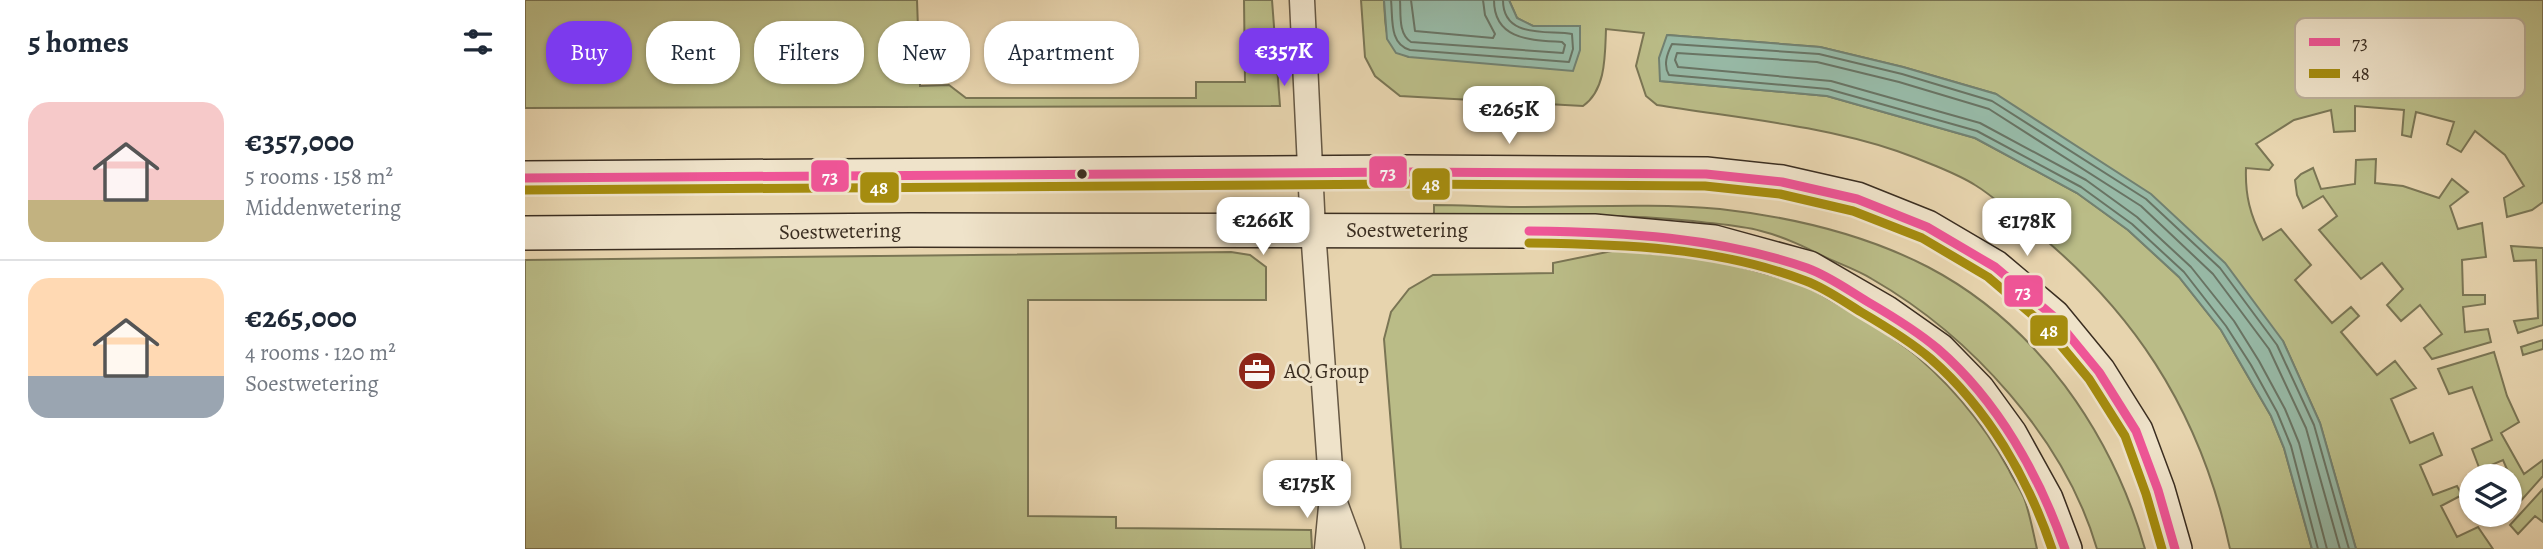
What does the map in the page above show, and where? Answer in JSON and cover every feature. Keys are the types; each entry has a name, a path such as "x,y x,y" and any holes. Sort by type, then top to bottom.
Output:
{"main road":[{"path":"525,178 1311,173 1706,174 1781,182 1857,199 1927,228 1995,267 2053,316 2099,372 2136,432 2158,490 2175,549"},
{"name":"Soestwetering","path":"525,233 1594,230 1714,242 1809,268 1885,312 1939,350 1978,390 2010,435 2046,499 2065,549"}],"street":[{"path":"1302,0 1332,496 1327,549"},
{"path":"1332,496 1352,549"}],"green space":[{"path":"525,0 917,0 918,21 878,21 878,84 949,85 966,98 1196,98 1196,82 1245,82 1244,0 1272,0 1280,106 525,108"},
{"path":"1361,0 1384,0 1390,41 1394,48 1409,57 1579,27 1533,26 1517,18 1509,0 2543,0 2543,202 2532,210 2507,217 2504,198 2524,186 2505,155 2475,131 2461,152 2447,144 2454,122 2416,112 2411,137 2402,135 2404,110 2355,106 2355,131 2334,132 2331,110 2294,120 2256,144 2273,165 2269,170 2246,168 2249,205 2263,240 2281,229 2311,265 2295,280 2332,323 2351,307 2359,316 2341,332 2377,375 2395,361 2416,388 2391,399 2410,443 2433,433 2442,455 2420,465 2433,495 2457,486 2459,497 2441,506 2457,537 2478,527 2493,549 2356,549 2320,423 2283,341 1996,94 1820,47 1668,35 1661,81 1827,96 1975,138 2077,193 2128,230 2179,277 2221,330 2271,416 2284,448 2312,549 2230,549 2217,498 2200,450 2155,363 2127,323 2058,251 1991,196 1968,181 1897,151 1868,142 1778,123 1657,105 1646,96 1636,66 1644,33 1606,29 1603,72 1596,91 1583,106 1400,96 1375,76 1365,57"},
{"path":"2376,159 2375,183 2403,186 2439,198 2452,179 2468,192 2450,206 2458,229 2482,223 2486,257 2462,260 2463,295 2485,295 2485,304 2463,307 2465,332 2488,329 2491,342 2432,359 2424,348 2442,334 2420,305 2401,321 2387,305 2403,289 2382,263 2361,279 2319,230 2337,216 2323,196 2303,208 2297,195 2295,180 2301,174 2313,168 2321,189 2355,184 2356,160"},
{"path":"1434,205 1720,209 1800,222 1853,236 1904,255 1967,291 2003,319 2036,351 2065,386 2091,424 2113,464 2145,549 2097,549 2082,508 2062,468 2038,430 2010,394 1978,360 1944,330 1909,302 1862,273 1770,233 1744,227 1628,217 1434,218"},
{"path":"2511,246 2543,248 2543,325 2518,333 2514,321 2538,318 2536,260 2514,261"},
{"path":"1627,248 1718,260 1788,278 1827,295 1899,341 1932,370 1987,434 2024,498 2037,549 1401,549 1384,339 1391,312 1409,289 1433,275 1553,273 1553,263"},
{"path":"1231,252 1250,255 1266,267 1266,300 1028,300 1028,516 1116,517 1116,528 1311,530 1312,549 525,549 525,260"},
{"path":"2543,340 2543,349 2523,355 2521,347"},
{"path":"2494,352 2507,396 2519,422 2501,433 2518,464 2505,464 2503,460 2494,464 2478,464 2472,449 2492,440 2472,387 2449,394 2438,369"},
{"path":"2543,460 2543,476 2522,500 2522,470 2524,474"},
{"path":"2543,489 2543,522 2535,516 2518,534 2512,527 2522,527 2522,512"}],"water":[{"path":"1384,0 1509,0 1517,18 1533,26 1580,26 1580,50 1573,71 1409,57 1396,53 1387,39"},
{"path":"1667,35 1820,47 1996,94 2151,194 2225,263 2283,341 2320,423 2356,549 2312,549 2284,448 2271,416 2221,330 2179,277 2128,230 2077,193 1975,138 1827,96 1660,81 1659,58"}],"transit line":[{"name":"73","path":"525,178 1404,172 1706,174 1782,182 1857,199 1927,227 1995,267 2053,316 2099,372 2136,431 2158,490 2175,549"},
{"name":"48","path":"525,190 1404,184 1705,186 1780,194 1853,211 1922,238 1988,277 2044,325 2089,379 2125,436 2162,549"},
{"name":"73","path":"1529,231 1635,235 1705,243 1773,258 1823,275 1904,324 1930,342 1960,369 1998,416 2014,441 2043,494 2065,549"},
{"name":"48","path":"1529,243 1634,246 1704,254 1773,270 1813,284 1834,295 1923,352 1971,400 2004,446 2018,471 2052,549"}],"place":[{"name":"AQ Group","path":"1257,371"}]}
